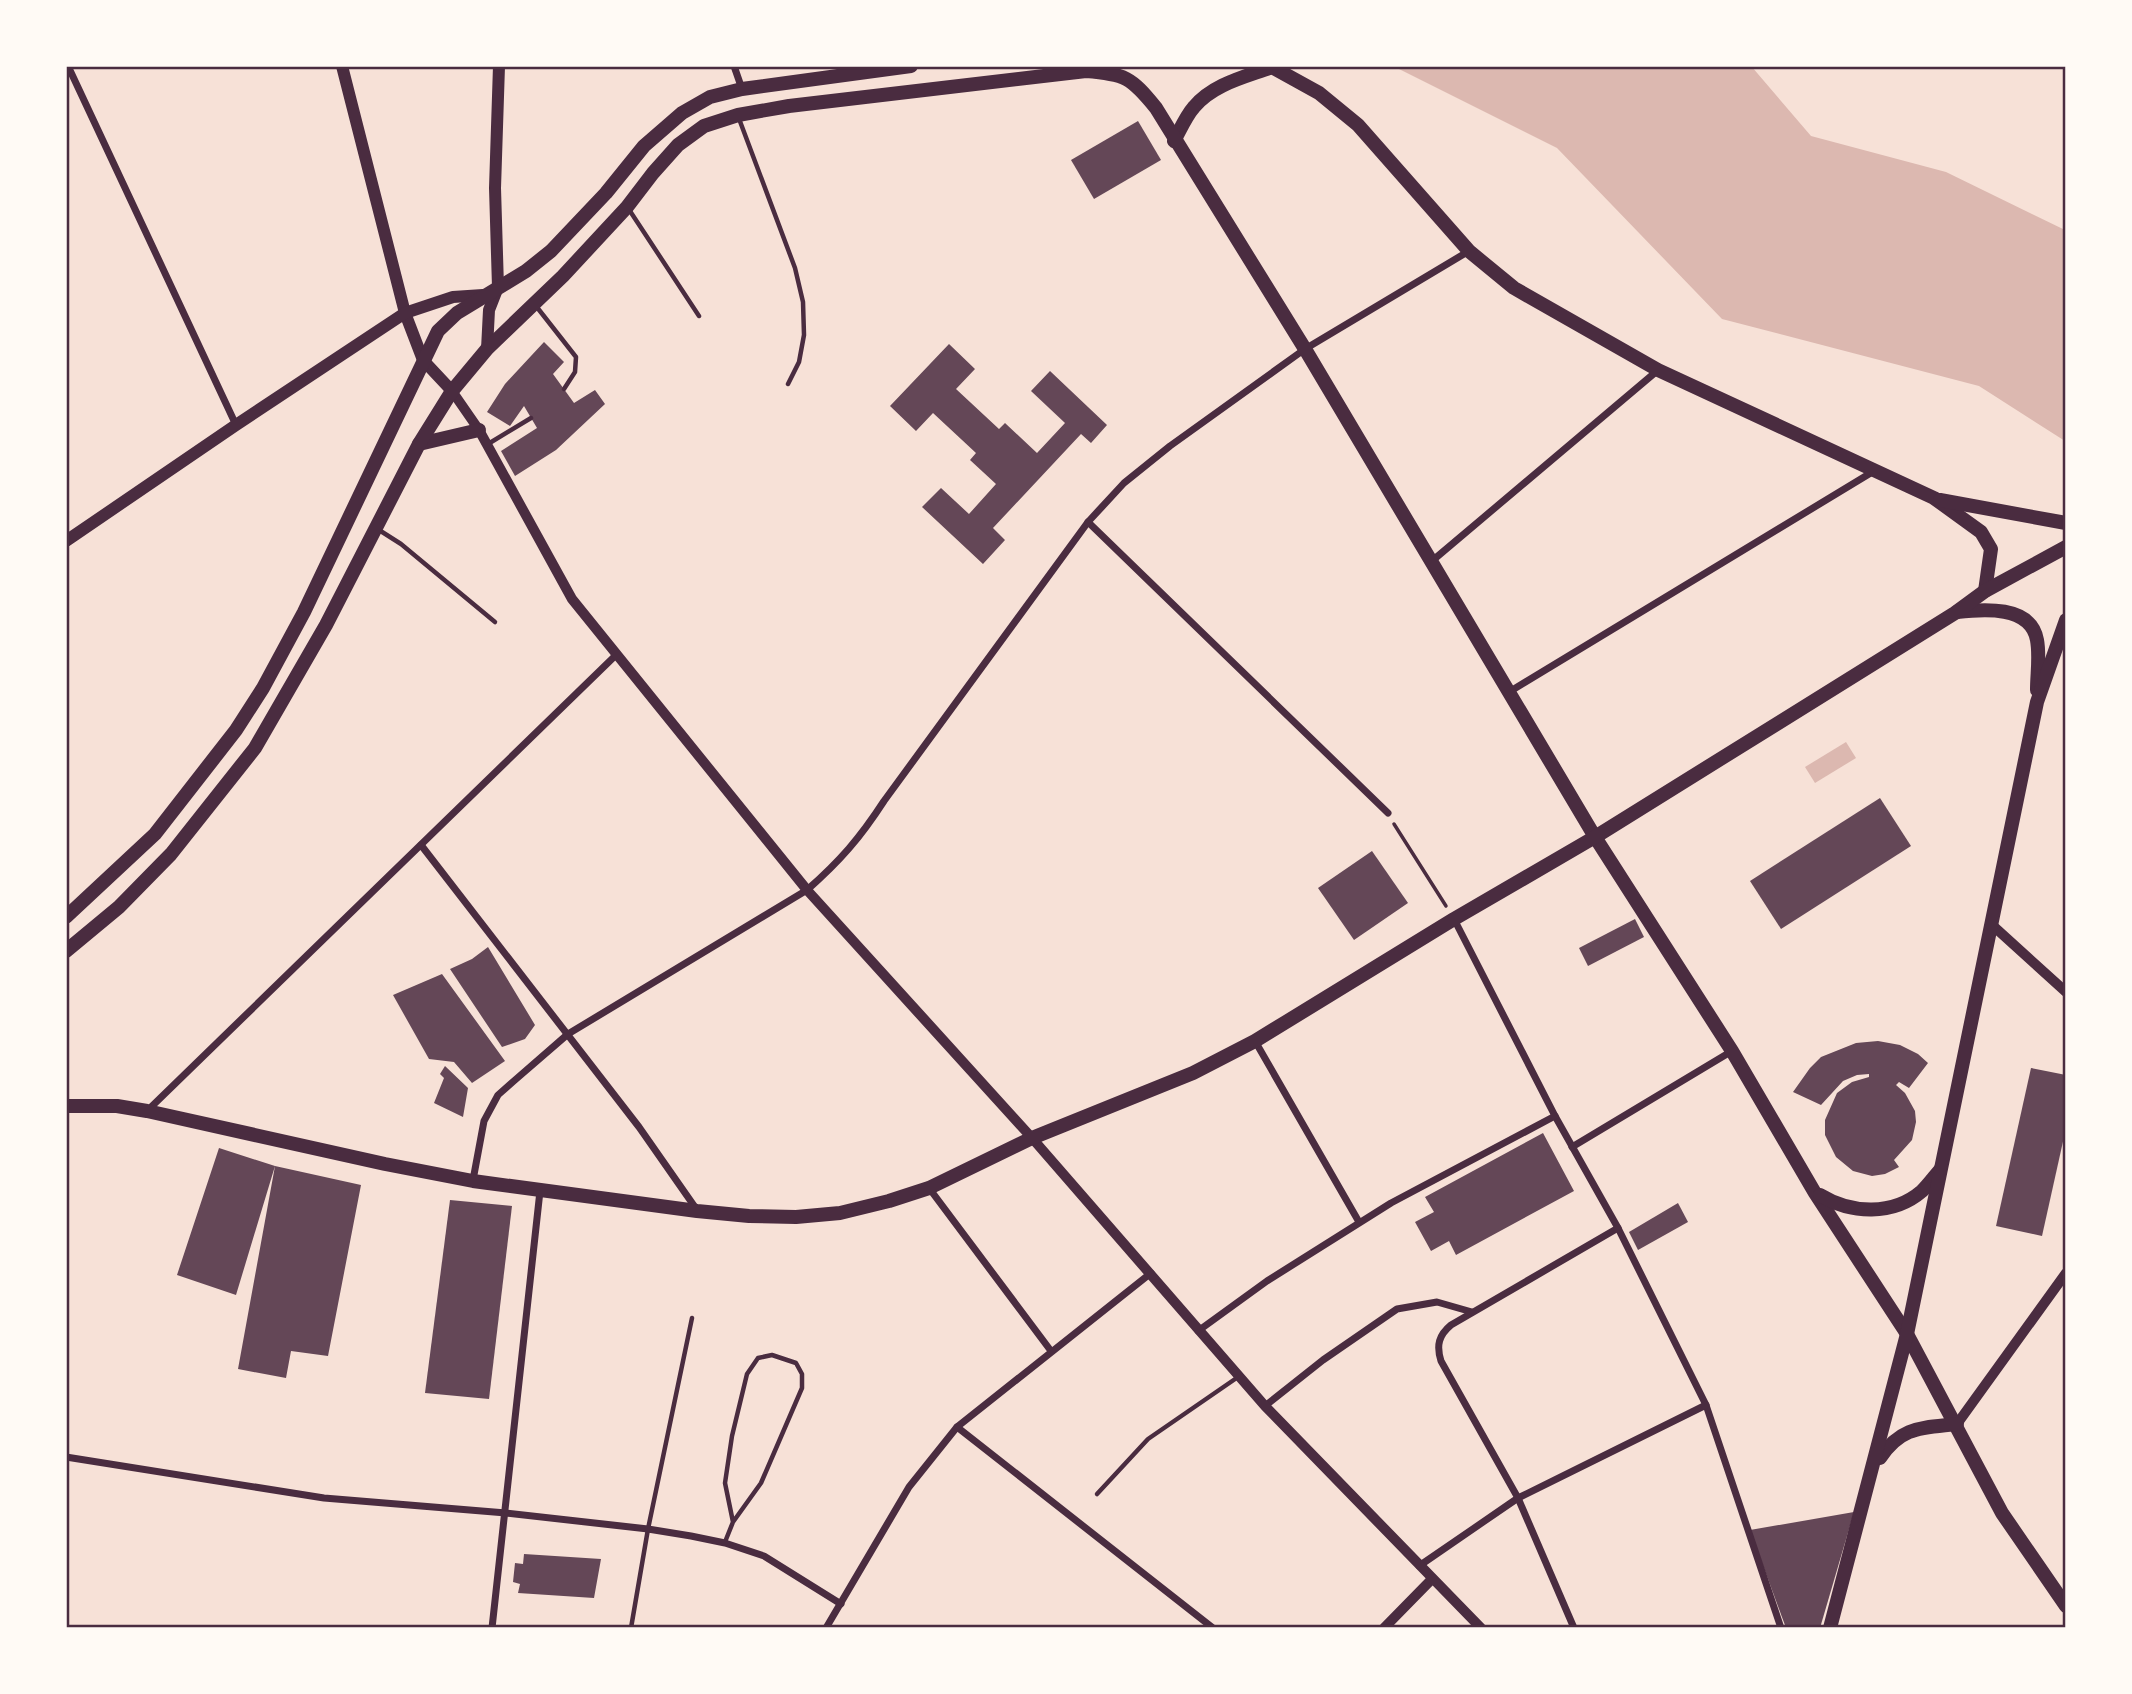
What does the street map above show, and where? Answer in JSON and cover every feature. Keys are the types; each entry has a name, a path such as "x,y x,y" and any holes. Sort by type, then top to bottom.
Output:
{"main road":[{"path":"342,66 405,313 423,360 452,391"},
{"path":"487,349 489,310 498,287 495,188 499,66"},
{"path":"66,916 155,835 236,730 263,688 304,612 438,331 457,313 526,271 551,251 606,193 644,146 682,113 710,97 742,89 911,66"},
{"path":"1174,141 1192,108 1205,96 1235,80 1271,67 1319,93 1358,125 1469,251 1514,288 1658,370 1934,499 1981,532 1988,540 1991,550 1985,592"},
{"path":"66,951 119,907 171,854 255,748 320,636 419,443 452,391 487,349 627,207 678,145 704,126 738,115 789,106 1086,72 1113,74 1129,79 1156,108 1305,349 1595,836 1732,1051 1815,1193 1907,1334 2002,1513 2066,1606"},
{"path":"66,541 405,313 453,298 483,295"},
{"path":"419,443 479,430"},
{"path":"1934,499 2066,523"},
{"path":"66,1106 117,1106 147,1111 384,1164 540,1191 749,1216 796,1217 840,1213 929,1188 1032,1138 1193,1073 1255,1041 1595,836 1985,592 2066,547"},
{"path":"1955,613 2004,611 2024,619 2034,628 2037,640 2037,702"},
{"path":"1830,1628 1907,1334 2037,702 2066,620"},
{"path":"1815,1193 1834,1204 1861,1210 1886,1209 1922,1191 1941,1168"},
{"path":"1873,1467 1890,1442 1901,1436 1911,1431 1956,1424"}],"street":[{"path":"68,66 236,425"},
{"path":"734,66 742,89"},
{"path":"473,1181 484,1121 498,1096 568,1034 807,890 836,865 860,838 884,801 1088,522 1124,483 1305,349 1469,251"},
{"path":"1432,561 1658,370"},
{"path":"452,391 479,430 572,599 807,890 1032,1138 1265,1406 1481,1628"},
{"path":"1509,692 1876,470"},
{"path":"1088,522 1388,813"},
{"path":"147,1111 615,655"},
{"path":"421,845 639,1128 697,1211"},
{"path":"1454,919 1555,1116 1618,1228 1706,1405 1781,1628"},
{"path":"1991,924 2066,992"},
{"path":"1255,1041 1359,1222"},
{"path":"1572,1147 1732,1051"},
{"path":"1199,1331 1267,1282 1359,1222 1555,1116"},
{"path":"929,1188 1051,1351"},
{"path":"492,1628 540,1191"},
{"path":"1574,1628 1518,1499 1441,1361 1438,1340 1451,1325 1618,1228"},
{"path":"826,1628 909,1487 957,1427 1151,1273"},
{"path":"1956,1424 2066,1273"},
{"path":"1265,1406 1323,1360 1397,1309 1437,1302 1472,1312"},
{"path":"1419,1566 1518,1499 1706,1405"},
{"path":"957,1427 1213,1628"},
{"path":"66,1457 324,1498 506,1513 648,1529 725,1543 764,1556 841,1604"},
{"path":"1384,1628 1432,1579"}],"lane":[{"path":"738,115 795,268 803,302 804,335 799,362 789,384"},
{"path":"627,207 699,316"},
{"path":"534,304 576,357 575,372 564,389"},
{"path":"487,445 531,418"},
{"path":"375,528 401,544 495,622"},
{"path":"631,1628 648,1529 692,1318"},
{"path":"725,1543 733,1522 761,1482 802,1388 802,1374 796,1363 772,1355 758,1358 747,1374 732,1436 725,1483 733,1522"},
{"path":"1097,1494 1148,1439 1239,1377"}],"path":[{"path":"1388,813 1454,919"}],"shaded area":[{"path":"1395,67 1752,67 1811,136 1946,172 2065,230 2065,441 1979,386 1722,319 1557,148"},
{"path":"1846,742 1856,758 1815,783 1805,767"}],"building":[{"path":"1138,121 1161,160 1094,199 1071,160"},
{"path":"544,342 564,362 553,374 574,403 595,390 605,404 556,450 515,476 501,451 537,428 524,406 510,426 487,412 505,384"},
{"path":"949,344 975,369 956,389 999,429 1005,423 1037,453 1065,423 1031,391 1050,371 1107,425 1091,443 1081,434 993,528 1005,540 983,564 922,507 941,488 969,514 996,484 970,460 976,453 933,413 916,431 890,406"},
{"path":"1880,798 1911,846 1781,929 1750,881"},
{"path":"1372,851 1408,903 1354,940 1318,888"},
{"path":"1635,919 1644,937 1588,966 1579,948"},
{"path":"488,947 535,1025 525,1039 502,1047 450,969 472,959"},
{"path":"442,974 505,1061 472,1083 454,1062 429,1059 393,995"},
{"path":"1878,1041 1900,1045 1918,1054 1928,1063 1909,1088 1899,1082 1896,1085 1905,1093 1915,1111 1916,1122 1912,1140 1894,1160 1899,1167 1885,1174 1872,1176 1853,1171 1836,1157 1825,1135 1825,1120 1837,1093 1852,1082 1869,1077 1869,1074 1857,1075 1843,1081 1821,1105 1793,1092 1821,1057 1856,1043"},
{"path":"445,1066 468,1088 463,1117 434,1103 444,1078 440,1074"},
{"path":"2031,1068 2066,1075 2066,1128 2042,1236 1996,1226"},
{"path":"1543,1133 1574,1191 1456,1255 1449,1241 1431,1251 1415,1222 1434,1212 1425,1197"},
{"path":"219,1148 275,1166 236,1295 177,1275"},
{"path":"275,1166 361,1185 328,1356 291,1351 286,1378 238,1369"},
{"path":"450,1200 512,1206 489,1399 425,1393"},
{"path":"1678,1203 1688,1222 1638,1250 1629,1232"},
{"path":"1854,1512 1820,1628 1786,1628 1750,1530"},
{"path":"524,1554 601,1559 594,1598 518,1593 520,1584 513,1582 515,1563 523,1564"}]}
